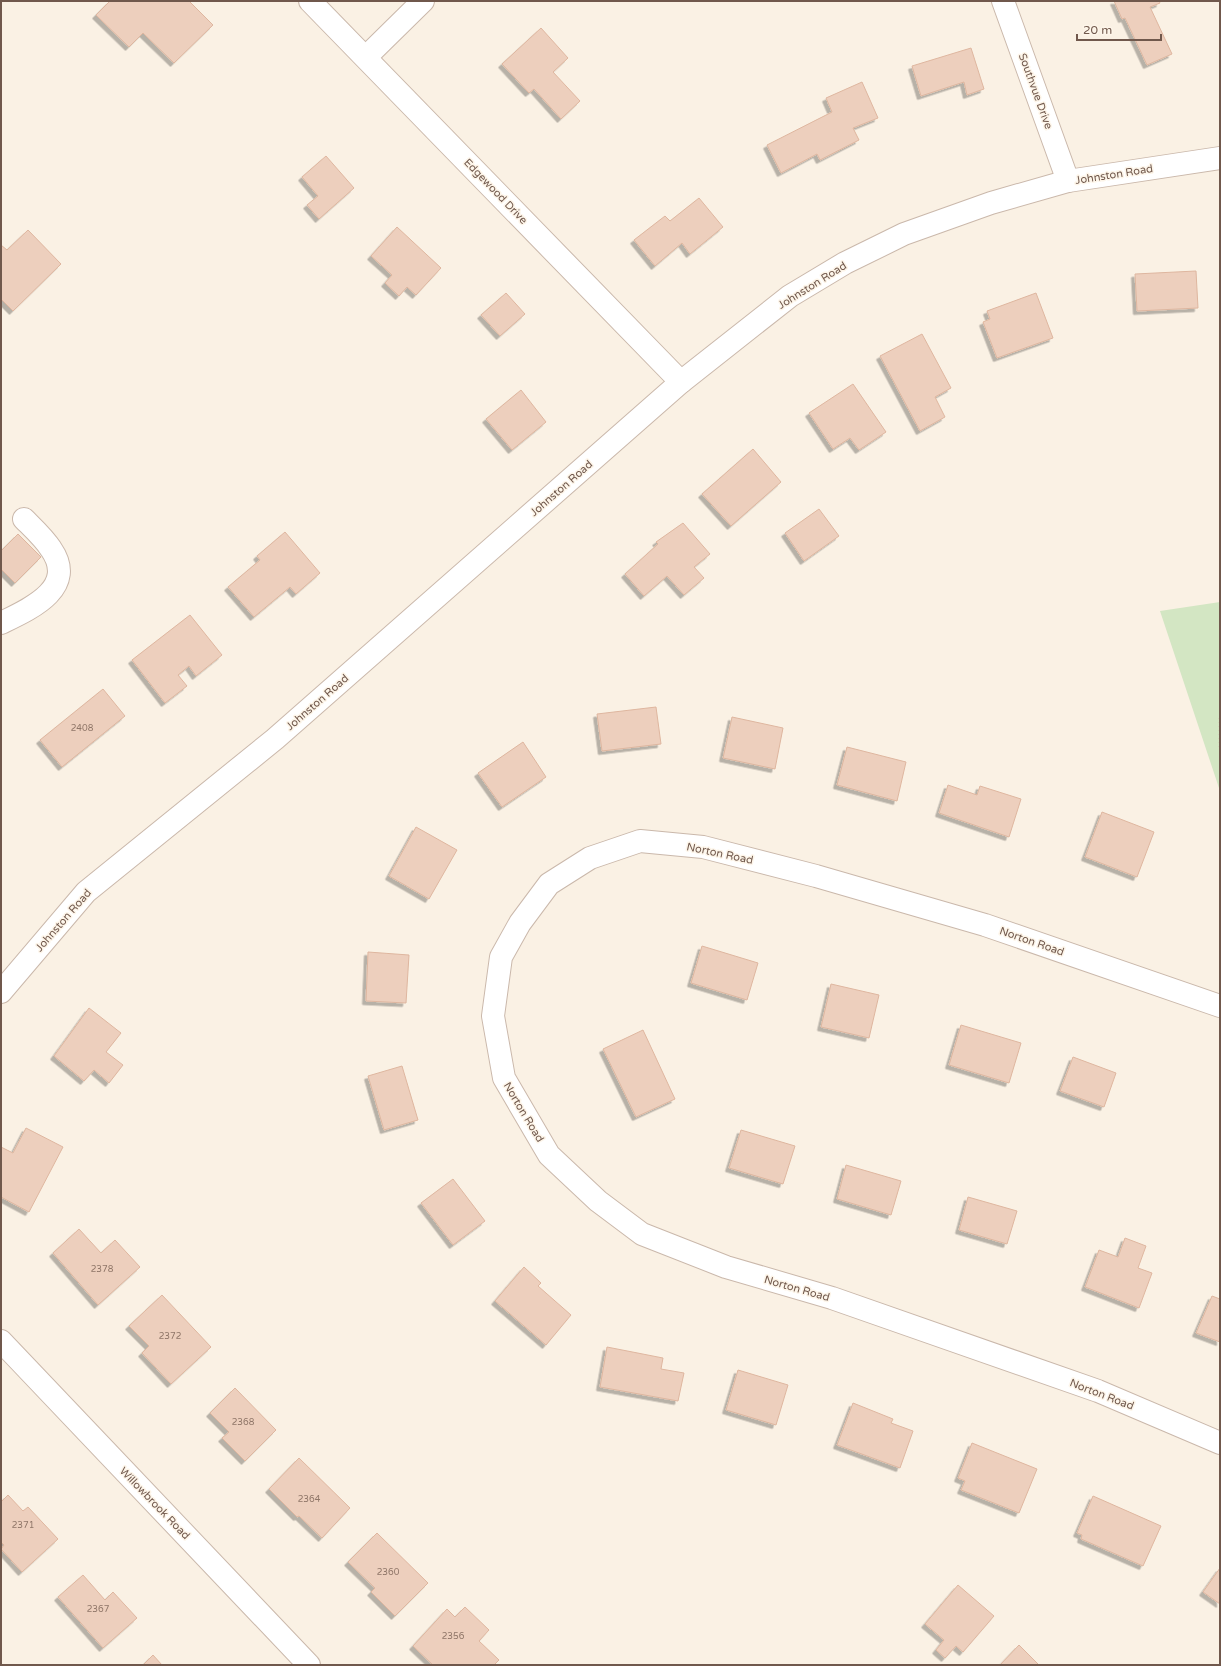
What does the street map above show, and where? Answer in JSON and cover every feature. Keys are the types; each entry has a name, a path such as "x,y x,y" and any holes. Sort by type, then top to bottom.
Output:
{"street":[{"name":"Edgewood Drive","path":"310,1 681,382"},
{"path":"366,57 423,1"},
{"name":"Southvue Drive","path":"1003,1 1068,181"},
{"name":"Johnston Road","path":"1,992 86,892 275,739 681,382 790,296 845,263 904,234 990,203 1068,181 1220,158"},
{"path":"1,622 24,612 49,593 57,585 60,576 58,563 51,549 24,519"},
{"name":"Norton Road","path":"1220,1006 984,925 816,876 703,847 640,841 590,858 549,884 520,923 501,957 493,1016 504,1078 549,1155 598,1201 642,1234 726,1267 832,1298 1098,1391 1220,1443"},
{"name":"Willowbrook Road","path":"1,1341 309,1665"}],"path":[{"path":"1220,718 1220,747"}],"green space":[{"path":"1220,602 1220,791 1160,611"}],"building":[{"path":"110,1 189,1 213,25 174,63 143,33 129,47 96,15"},
{"path":"1114,1 1159,1 1160,3 1150,7 1172,54 1147,65 1125,18 1122,19"},
{"path":"541,28 568,58 553,72 580,101 561,119 534,89 529,93 502,64"},
{"path":"971,48 984,89 967,95 964,82 921,96 912,66"},
{"path":"862,82 878,118 853,128 859,140 820,160 817,154 781,173 767,145 832,112 826,98"},
{"path":"326,156 354,188 319,219 307,205 318,196 302,177"},
{"path":"699,198 723,227 690,254 682,243 655,266 634,240 665,216 670,221"},
{"path":"397,227 441,268 416,295 407,287 399,296 385,283 392,275 371,256"},
{"path":"28,230 61,264 13,311 1,299 1,245 7,250"},
{"path":"1196,271 1198,308 1137,311 1135,274"},
{"path":"506,293 525,314 500,336 481,315"},
{"path":"1036,293 1053,338 997,358 983,322 990,319 987,311"},
{"path":"922,334 951,388 935,397 945,417 920,431 880,356"},
{"path":"853,384 886,432 859,450 850,438 833,449 809,413"},
{"path":"521,390 546,422 512,450 486,419"},
{"path":"753,449 781,482 731,526 702,494"},
{"path":"819,509 839,536 804,561 785,533"},
{"path":"683,523 710,554 694,567 704,578 684,595 667,576 644,596 625,574 658,544 656,542"},
{"path":"285,532 320,573 296,594 290,587 254,617 228,587 260,560 257,556"},
{"path":"18,534 41,557 15,583 1,569 1,551"},
{"path":"190,615 222,655 196,676 189,666 178,675 187,686 165,703 132,660"},
{"path":"103,689 125,716 62,767 40,740"},
{"path":"656,707 661,744 602,751 597,714"},
{"path":"732,717 783,728 775,769 723,758"},
{"path":"523,742 546,777 502,807 478,773"},
{"path":"847,747 906,762 897,801 837,785"},
{"path":"948,785 977,795 980,786 1021,799 1009,837 939,813"},
{"path":"1102,812 1154,832 1137,877 1085,857"},
{"path":"416,827 457,850 429,899 389,876"},
{"path":"702,946 758,963 747,1000 691,983"},
{"path":"368,952 409,955 406,1003 366,1001"},
{"path":"831,984 879,995 869,1038 821,1027"},
{"path":"89,1008 121,1033 106,1052 123,1065 109,1083 94,1070 84,1081 54,1056"},
{"path":"961,1025 1021,1043 1009,1083 949,1065"},
{"path":"643,1030 675,1099 636,1117 603,1049"},
{"path":"1073,1057 1116,1073 1104,1107 1060,1091"},
{"path":"402,1066 418,1120 384,1130 368,1076"},
{"path":"26,1128 63,1147 29,1212 1,1197 1,1147 13,1153"},
{"path":"741,1130 795,1146 783,1184 729,1168"},
{"path":"846,1165 901,1181 891,1215 837,1199"},
{"path":"453,1179 485,1221 453,1245 421,1203"},
{"path":"968,1197 1017,1211 1007,1244 959,1230"},
{"path":"79,1229 101,1253 115,1240 140,1267 98,1305 53,1253"},
{"path":"1125,1238 1146,1246 1138,1268 1152,1273 1139,1308 1085,1287 1099,1250 1118,1257"},
{"path":"524,1267 541,1283 538,1286 571,1315 546,1345 495,1301"},
{"path":"162,1295 211,1347 171,1384 142,1353 149,1346 129,1326"},
{"path":"1212,1296 1220,1299 1220,1342 1196,1333"},
{"path":"607,1347 663,1358 661,1369 684,1373 678,1401 600,1387"},
{"path":"738,1370 788,1385 776,1425 726,1410"},
{"path":"235,1388 276,1430 245,1461 222,1438 229,1432 210,1413"},
{"path":"853,1403 893,1419 891,1423 913,1431 900,1468 837,1445"},
{"path":"972,1443 1037,1469 1019,1513 961,1490 965,1481 958,1478"},
{"path":"299,1458 350,1508 322,1538 299,1516 297,1517 269,1489"},
{"path":"8,1495 23,1511 28,1507 58,1539 22,1572 1,1549 4,1545 1,1542 1,1502"},
{"path":"1093,1496 1161,1526 1143,1566 1081,1539 1082,1535 1077,1533"},
{"path":"377,1533 428,1583 395,1616 371,1592 375,1588 348,1562"},
{"path":"1220,1568 1220,1604 1203,1592"},
{"path":"83,1575 105,1600 113,1592 137,1618 103,1648 58,1597"},
{"path":"958,1585 994,1616 963,1652 956,1646 945,1658 936,1650 944,1640 925,1624"},
{"path":"465,1607 489,1630 479,1641 499,1660 494,1665 433,1665 413,1646 447,1609 455,1617"},
{"path":"1019,1645 1039,1665 1000,1665"},
{"path":"153,1655 162,1665 143,1665"}]}
